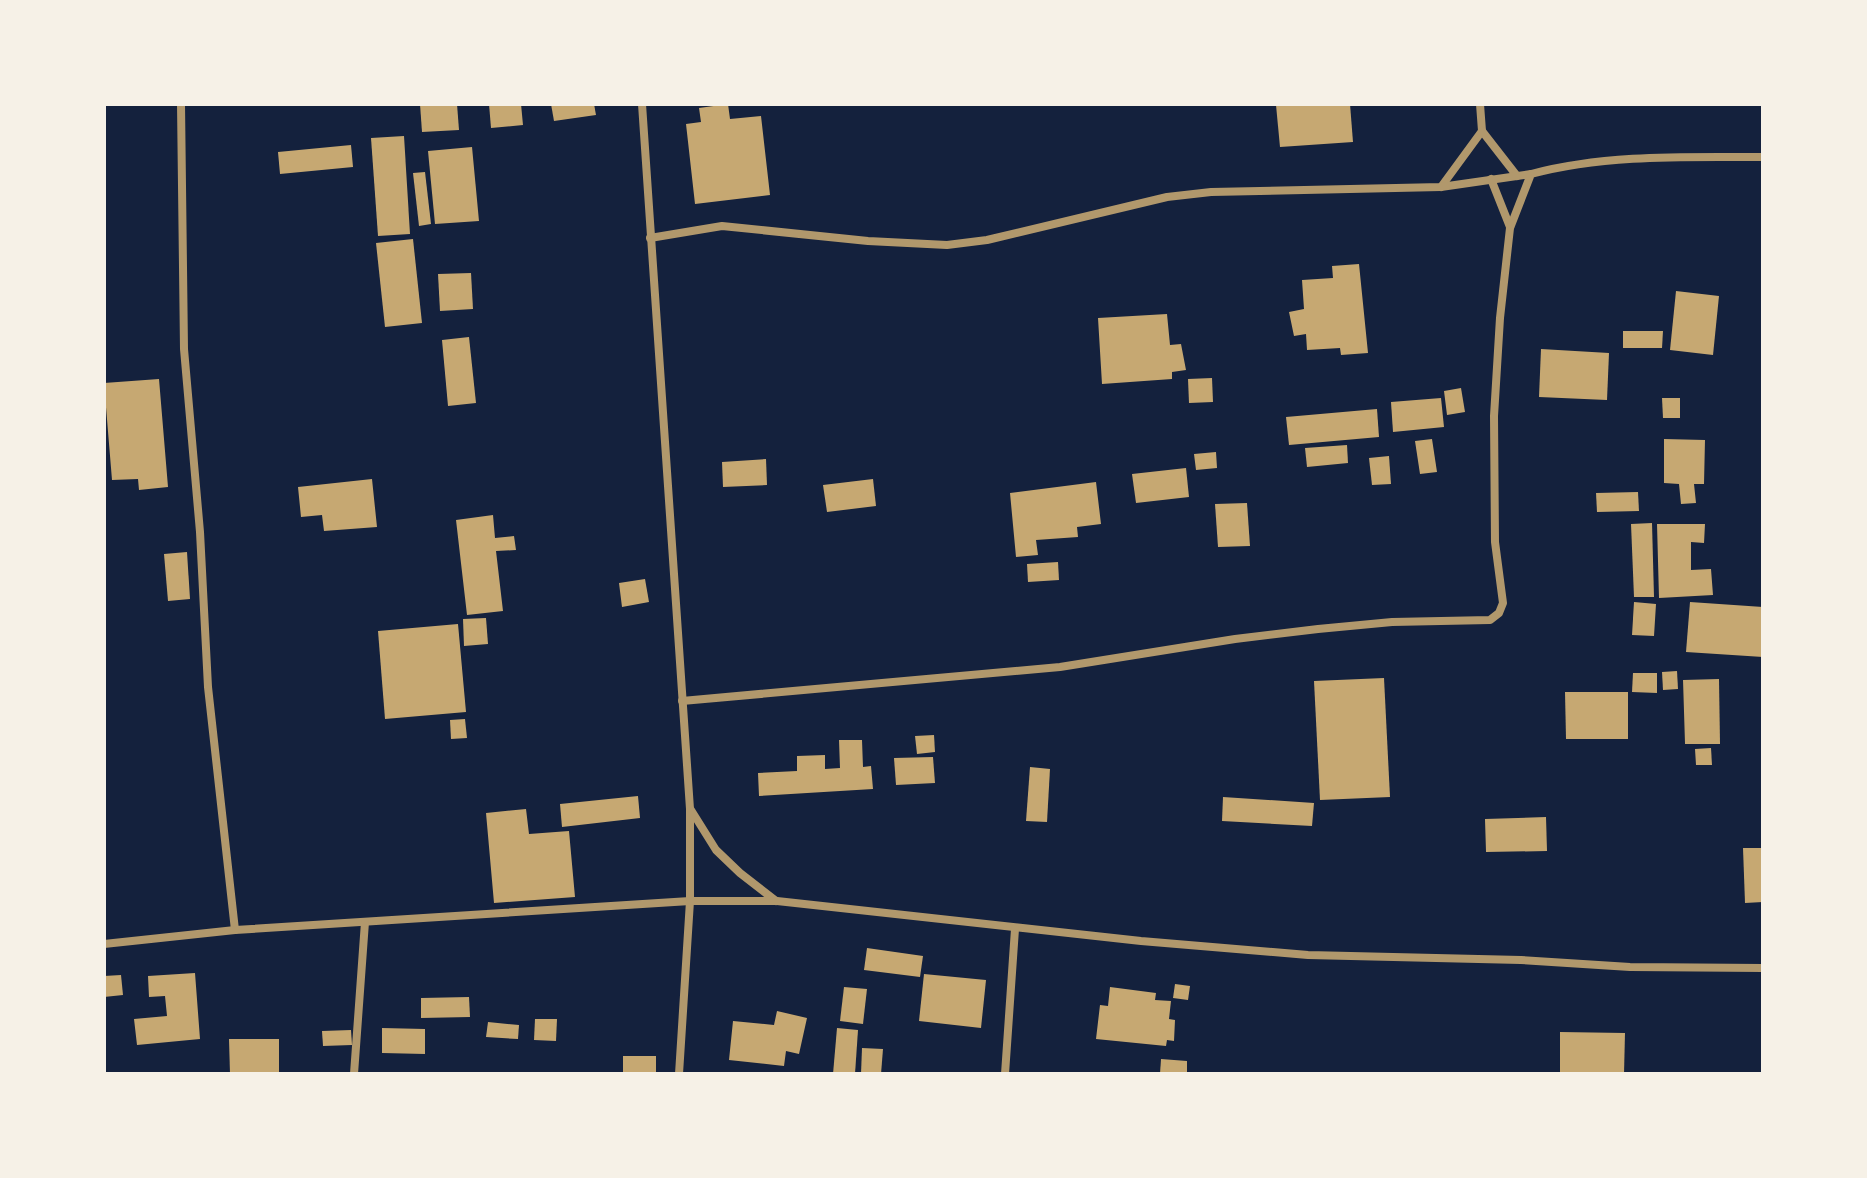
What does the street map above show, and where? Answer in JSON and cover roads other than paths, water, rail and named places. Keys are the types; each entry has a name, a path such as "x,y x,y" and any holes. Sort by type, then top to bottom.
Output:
{"street":[{"path":"181,104 184,349 200,532 208,687 235,930"},
{"path":"642,104 690,809 690,901 679,1074"},
{"path":"1480,104 1482,131 1517,176"},
{"path":"1441,187 1482,131"},
{"path":"650,238 722,226 868,241 947,245 987,240 1167,197 1441,187 1593,163 1681,157 1763,157"},
{"path":"682,701 1060,667 1318,629 1392,622 1490,620 1499,613 1503,603 1495,542 1494,416 1500,318 1510,228 1531,174"},
{"path":"1491,179 1510,228"},
{"path":"690,809 716,850 777,901"},
{"path":"104,944 235,930 690,901 777,901 1015,929 1308,955 1521,960 1630,967 1763,968"},
{"path":"354,1074 365,922"},
{"path":"1005,1074 1015,929"}]}
